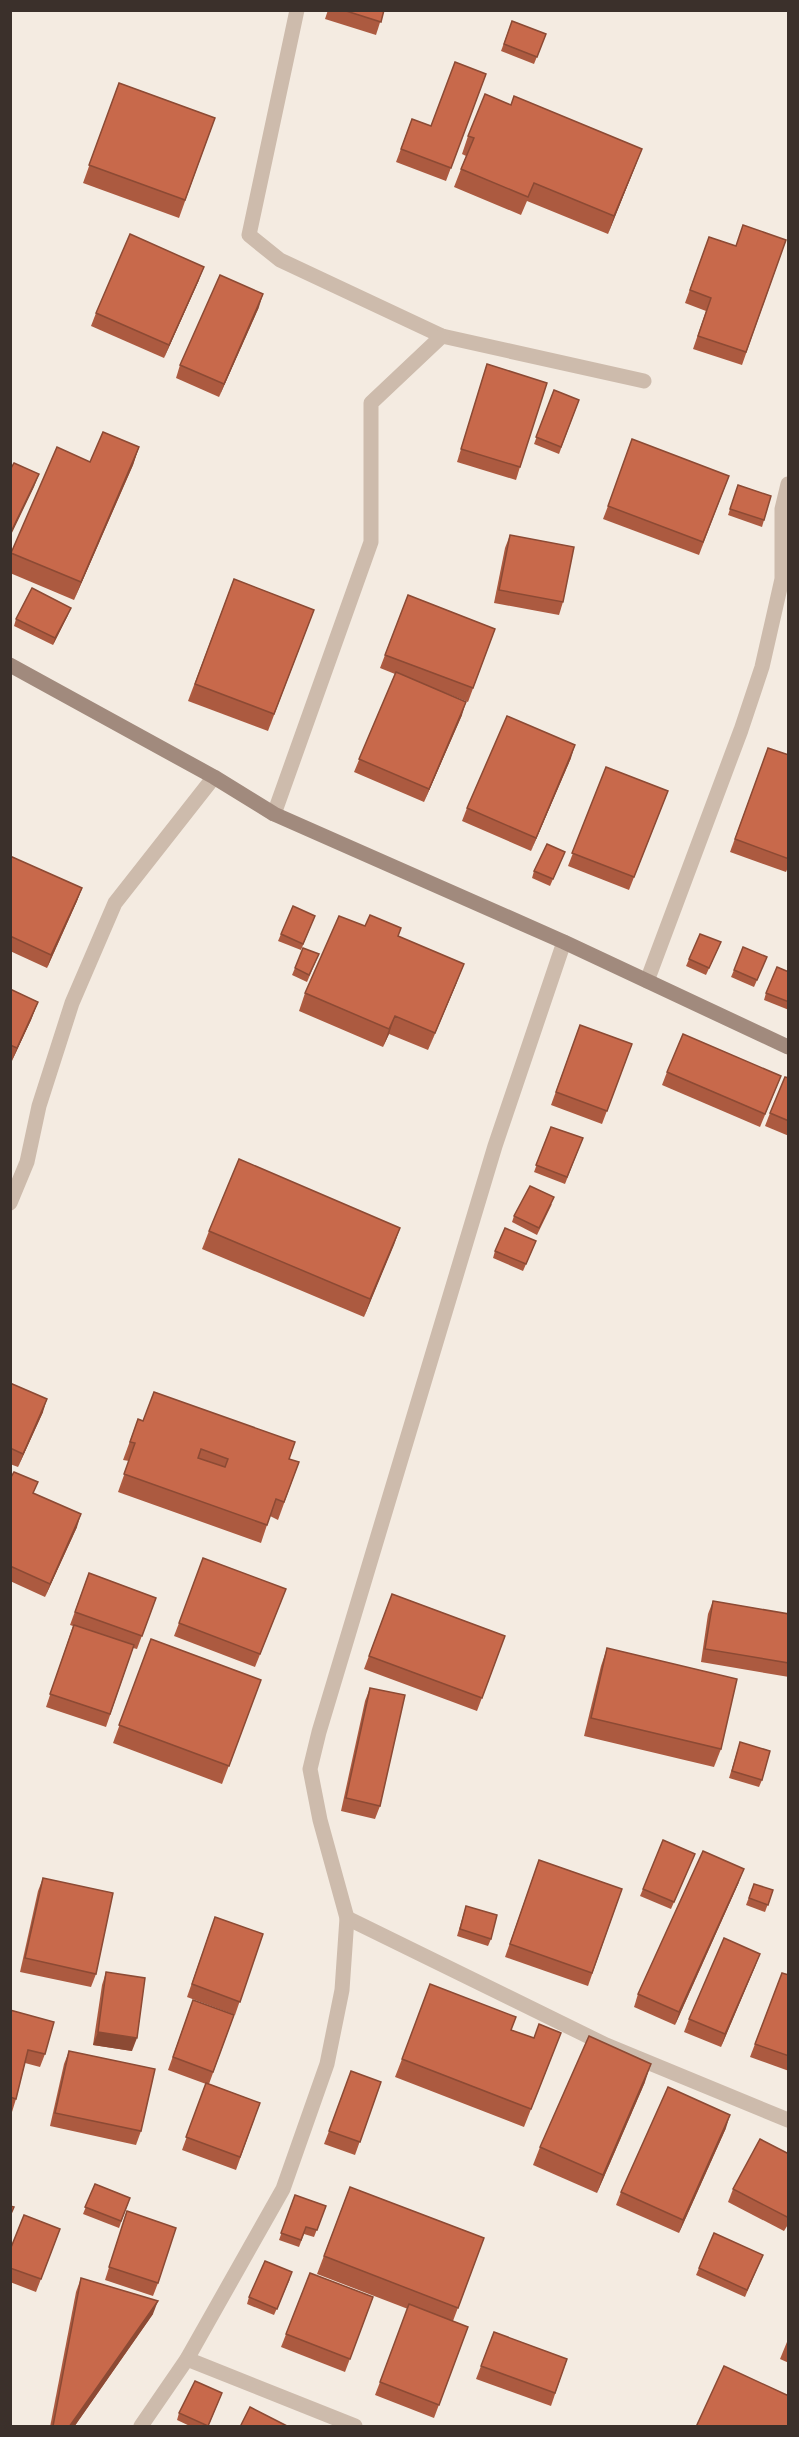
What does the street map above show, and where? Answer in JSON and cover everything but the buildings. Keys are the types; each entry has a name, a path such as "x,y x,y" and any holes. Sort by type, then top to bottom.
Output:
{"street":[{"path":"297,10 249,235 280,260 442,336 644,381"},
{"path":"274,814 371,542 372,403 442,336"},
{"path":"647,981 741,730 762,667 782,579 782,509 789,484"},
{"path":"10,665 214,777 274,814 564,942 789,1047"},
{"path":"10,1203 27,1162 39,1106 72,1003 115,903 214,777"},
{"path":"141,2427 187,2359 283,2188 327,2064 342,1990 347,1918 320,1820 310,1769 322,1721 495,1146 564,942"},
{"path":"347,1918 606,2045 789,2121"},
{"path":"187,2359 355,2427"}]}
